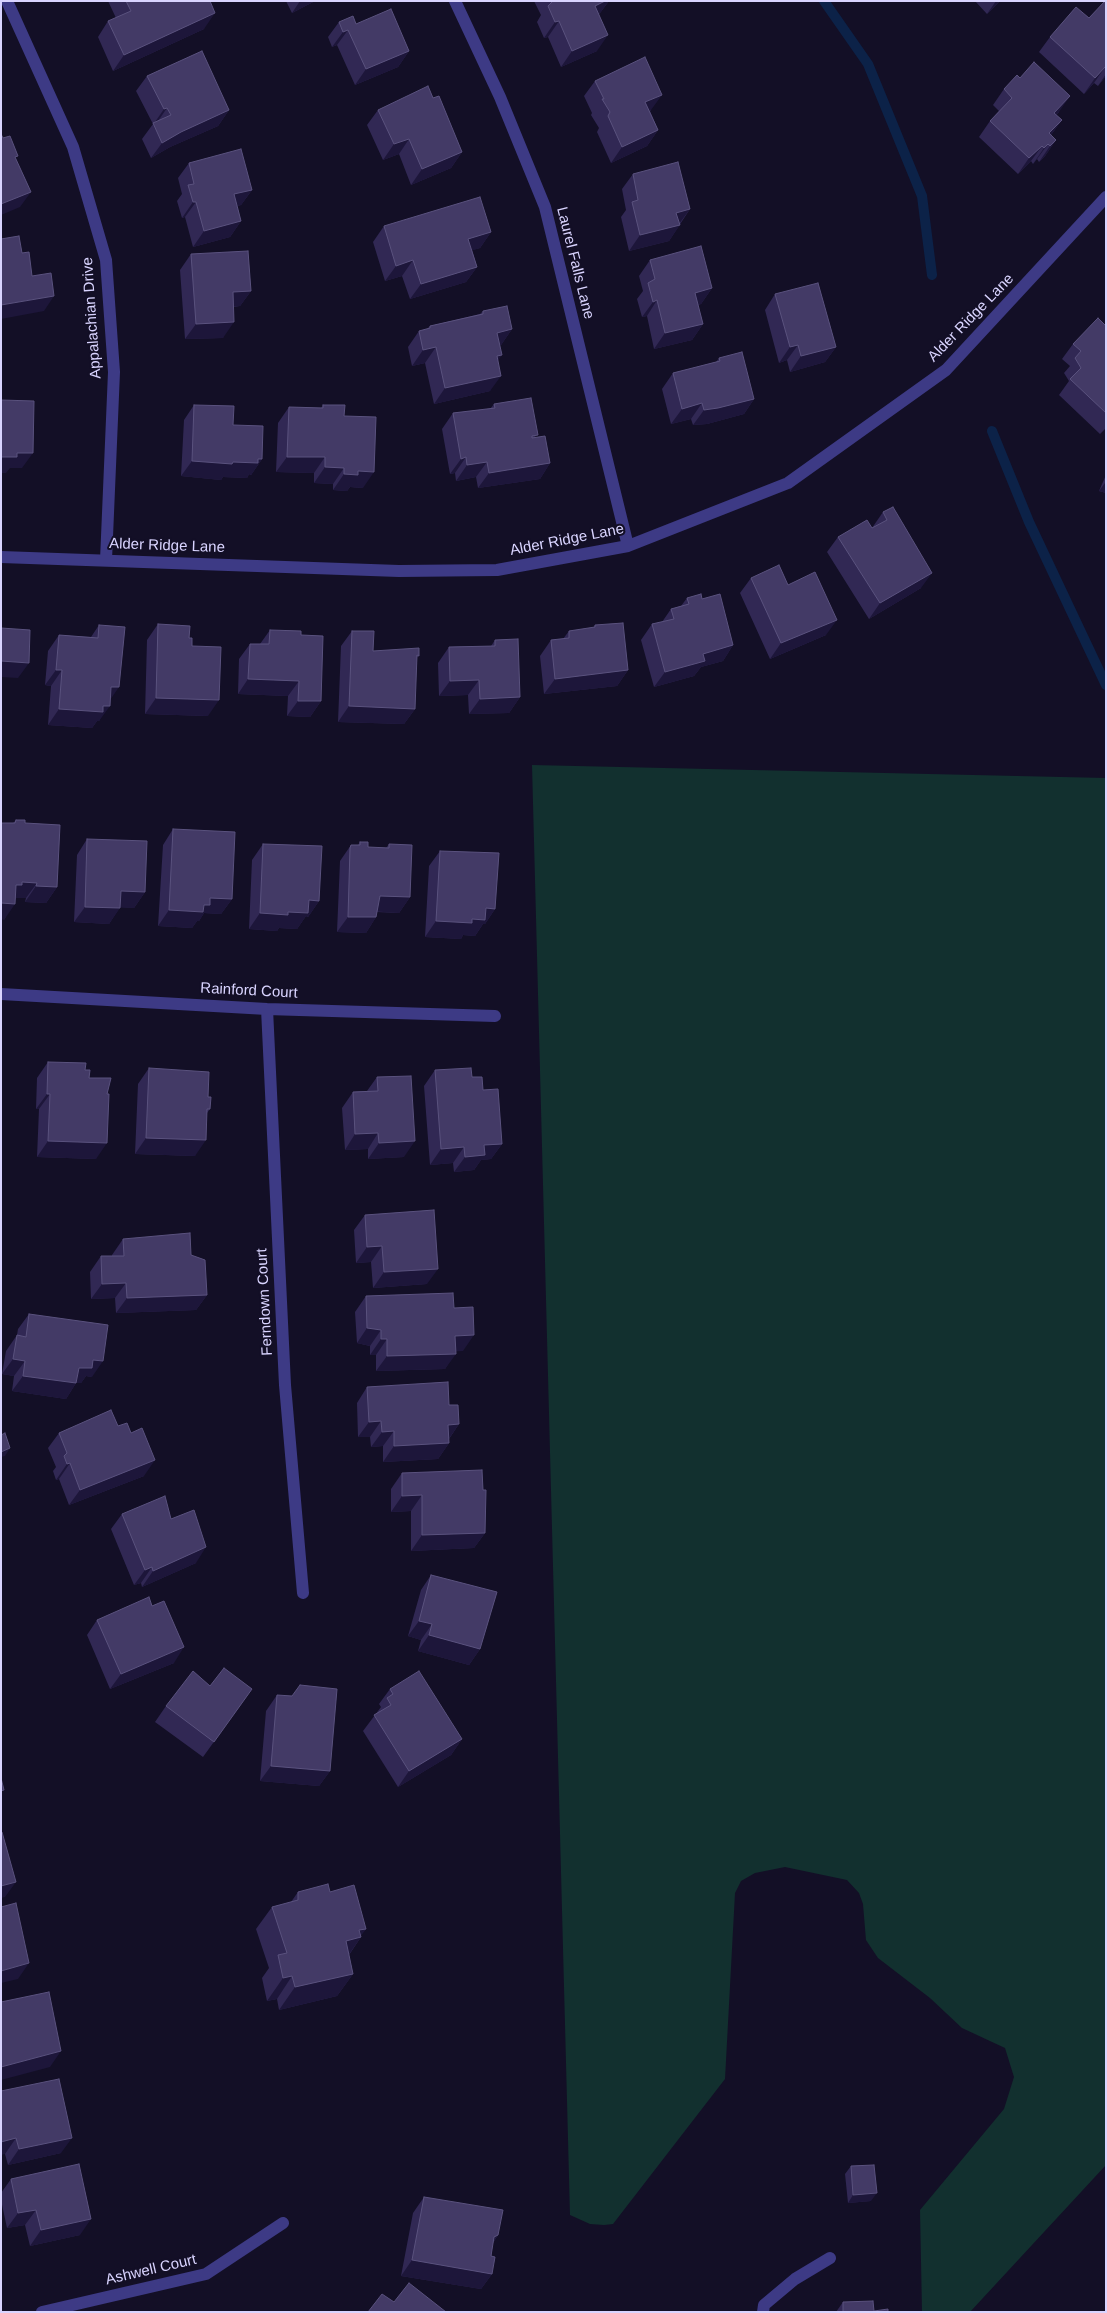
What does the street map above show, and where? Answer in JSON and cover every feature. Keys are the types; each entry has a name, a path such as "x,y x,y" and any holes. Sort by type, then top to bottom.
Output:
{"street":[{"name":"Appalachian Drive","path":"6,1 73,147 106,260 114,372 106,560"},
{"name":"Laurel Falls Lane","path":"455,1 500,97 545,208 628,546"},
{"name":"Alder Ridge Lane","path":"1,557 398,571 498,570 628,546 788,483 938,376 946,370 1106,197"},
{"name":"Rainford Court","path":"1,994 267,1009 495,1016"},
{"name":"Ferndown Court","path":"267,1009 285,1385 302,1593"},
{"name":"Ashwell Court","path":"42,2312 206,2274 283,2223"},
{"path":"763,2312 764,2304 795,2279 830,2258"}],"green space":[{"path":"532,765 1106,778 1106,2165 970,2312 922,2312 920,2210 1004,2109 1014,2077 1005,2048 962,2028 930,1998 878,1958 866,1940 863,1904 859,1893 847,1880 785,1867 755,1873 741,1881 735,1893 725,2079 613,2224 590,2224 570,2215"}],"building":[{"path":"126,1 210,1 215,13 124,55 108,21 131,11"},
{"path":"553,1 605,1 595,6 608,35 572,51 559,21 555,22 548,6"},
{"path":"1105,1 1106,68 1095,78 1050,37 1076,7 1089,18"},
{"path":"391,9 409,51 366,69 348,30 343,32 339,22 353,16 356,24"},
{"path":"202,51 229,110 162,143 153,123 171,115 167,108 164,109 147,76"},
{"path":"645,57 662,95 645,102 658,130 622,147 608,116 610,112 602,99 604,99 595,81"},
{"path":"1034,62 1070,96 1054,113 1062,120 1049,133 1056,140 1050,146 1048,144 1044,148 1042,146 1029,158 990,121 1012,98 1004,89 1017,75 1020,78"},
{"path":"428,86 433,98 439,96 462,152 422,169 409,139 394,144 378,110"},
{"path":"1,134 3,138 10,136 18,156 15,157 31,192 1,204"},
{"path":"241,149 252,190 234,194 241,221 204,231 196,202 193,202 188,185 194,184 189,163"},
{"path":"678,162 690,209 676,213 680,225 640,235 632,202 638,200 633,174"},
{"path":"480,197 491,232 468,239 477,267 421,284 413,260 396,266 384,226"},
{"path":"19,236 22,253 29,252 32,276 51,273 54,296 1,305 1,239"},
{"path":"701,246 712,288 695,293 703,324 665,333 657,300 653,302 648,283 655,279 650,260"},
{"path":"248,251 251,291 233,292 234,322 196,324 191,254"},
{"path":"818,283 836,347 801,356 798,345 790,347 775,294"},
{"path":"507,306 512,329 497,333 502,355 497,356 501,376 445,388 436,347 423,350 419,331 430,328 430,326 483,314 483,311"},
{"path":"1098,318 1106,326 1106,413 1070,379 1081,368 1075,358 1081,351 1073,344"},
{"path":"742,352 754,399 704,410 702,403 682,409 673,373 720,361 719,358"},
{"path":"531,398 538,435 532,436 532,438 545,436 550,463 489,473 487,462 467,465 466,457 461,459 453,413 495,408 494,404"},
{"path":"1,400 34,401 33,453 17,453 17,457 1,457"},
{"path":"194,405 234,406 233,425 263,426 262,459 258,459 258,463 233,462 232,464 192,461"},
{"path":"323,405 345,405 344,416 376,417 374,472 358,471 358,475 344,474 344,468 325,467 325,457 287,457 289,407 323,408"},
{"path":"893,507 932,573 880,603 838,537 867,520 872,528 887,520 883,512"},
{"path":"779,565 788,585 815,572 837,620 781,643 751,578"},
{"path":"701,594 702,599 720,594 733,645 703,654 705,661 665,672 652,624 674,619 671,609 689,604 687,598"},
{"path":"623,623 628,670 555,679 551,640 569,638 569,631 595,627 595,625"},
{"path":"158,624 190,626 189,638 192,638 192,646 221,647 219,700 156,698"},
{"path":"99,625 125,627 119,687 111,687 110,706 103,706 103,712 59,709 62,670 56,670 59,635 98,638"},
{"path":"1,628 30,630 29,663 1,661"},
{"path":"270,630 301,631 301,635 323,636 321,701 298,701 299,681 248,679 250,644 269,644"},
{"path":"352,631 374,631 373,651 419,648 419,656 417,655 415,709 349,706"},
{"path":"518,639 520,697 480,699 479,680 450,681 449,647 495,646 495,640"},
{"path":"16,820 25,820 25,823 60,825 57,887 36,886 37,883 22,882 22,885 16,885 15,904 1,903 1,823 15,823"},
{"path":"173,829 235,832 232,899 210,898 210,905 204,905 203,912 169,910"},
{"path":"87,839 147,841 145,892 121,891 120,908 85,907"},
{"path":"360,842 368,842 368,847 389,848 389,844 412,845 410,897 380,896 376,917 348,917 350,848 351,845 360,845"},
{"path":"263,844 322,846 319,901 309,900 308,913 288,912 288,915 260,913"},
{"path":"440,851 499,853 495,909 486,908 485,920 472,919 472,923 436,921"},
{"path":"48,1062 86,1063 85,1070 90,1070 89,1078 111,1078 107,1094 109,1094 107,1143 48,1141 50,1094 47,1094"},
{"path":"149,1068 209,1072 208,1097 211,1097 210,1109 207,1109 206,1140 146,1138"},
{"path":"471,1068 472,1077 482,1077 483,1090 498,1089 502,1144 484,1145 485,1155 465,1157 464,1147 441,1149 435,1070"},
{"path":"411,1076 415,1141 379,1143 378,1133 355,1134 353,1092 378,1091 377,1077"},
{"path":"434,1210 438,1269 384,1272 382,1246 367,1247 365,1215"},
{"path":"190,1233 191,1255 205,1260 207,1295 127,1298 126,1283 102,1284 101,1256 124,1256 123,1239"},
{"path":"453,1293 454,1308 473,1307 474,1335 455,1336 456,1354 387,1356 387,1339 381,1339 381,1330 367,1328 366,1296"},
{"path":"29,1314 108,1325 103,1361 93,1360 92,1368 79,1368 76,1383 23,1376 25,1361 13,1359 17,1335 26,1337"},
{"path":"448,1382 449,1405 458,1405 459,1424 448,1425 449,1443 394,1446 394,1431 382,1432 381,1421 369,1422 367,1387"},
{"path":"111,1410 118,1426 127,1423 131,1433 142,1428 155,1460 80,1490 70,1463 67,1464 64,1456 67,1453 59,1433"},
{"path":"5,1433 10,1448 1,1452 1,1435"},
{"path":"482,1470 483,1490 486,1490 485,1533 422,1535 422,1495 402,1496 402,1473"},
{"path":"165,1496 171,1519 194,1510 206,1547 153,1571 152,1567 145,1570 122,1514"},
{"path":"431,1575 497,1592 480,1649 429,1635 432,1624 419,1621"},
{"path":"149,1597 152,1606 164,1601 184,1647 121,1674 97,1620"},
{"path":"224,1668 252,1689 214,1742 166,1706 193,1671 210,1686"},
{"path":"419,1671 462,1739 409,1771 374,1715 391,1705 387,1698 393,1694 390,1689"},
{"path":"300,1685 337,1689 330,1771 271,1766 277,1695 292,1696"},
{"path":"1,1778 4,1790 1,1791"},
{"path":"1,1832 16,1882 1,1886"},
{"path":"328,1884 330,1892 354,1885 366,1929 359,1930 361,1937 346,1941 353,1974 295,1987 292,1976 283,1978 278,1955 287,1953 272,1907 298,1900 298,1892"},
{"path":"16,1903 29,1963 1,1971 1,1907"},
{"path":"49,1992 61,2051 1,2067 1,2002"},
{"path":"59,2079 72,2138 19,2149 16,2138 1,2142 1,2091"},
{"path":"79,2164 91,2219 41,2230 36,2210 18,2213 11,2179"},
{"path":"874,2165 877,2193 853,2195 851,2166"},
{"path":"424,2197 503,2210 498,2235 494,2237 491,2256 495,2257 492,2274 412,2260"},
{"path":"409,2283 446,2312 368,2312 382,2294 394,2302"},
{"path":"873,2301 874,2311 888,2309 888,2312 843,2312 843,2302"}],"waterway":[{"path":"824,1 868,64 922,196 932,275"},
{"path":"992,431 1029,522 1106,685"}]}
